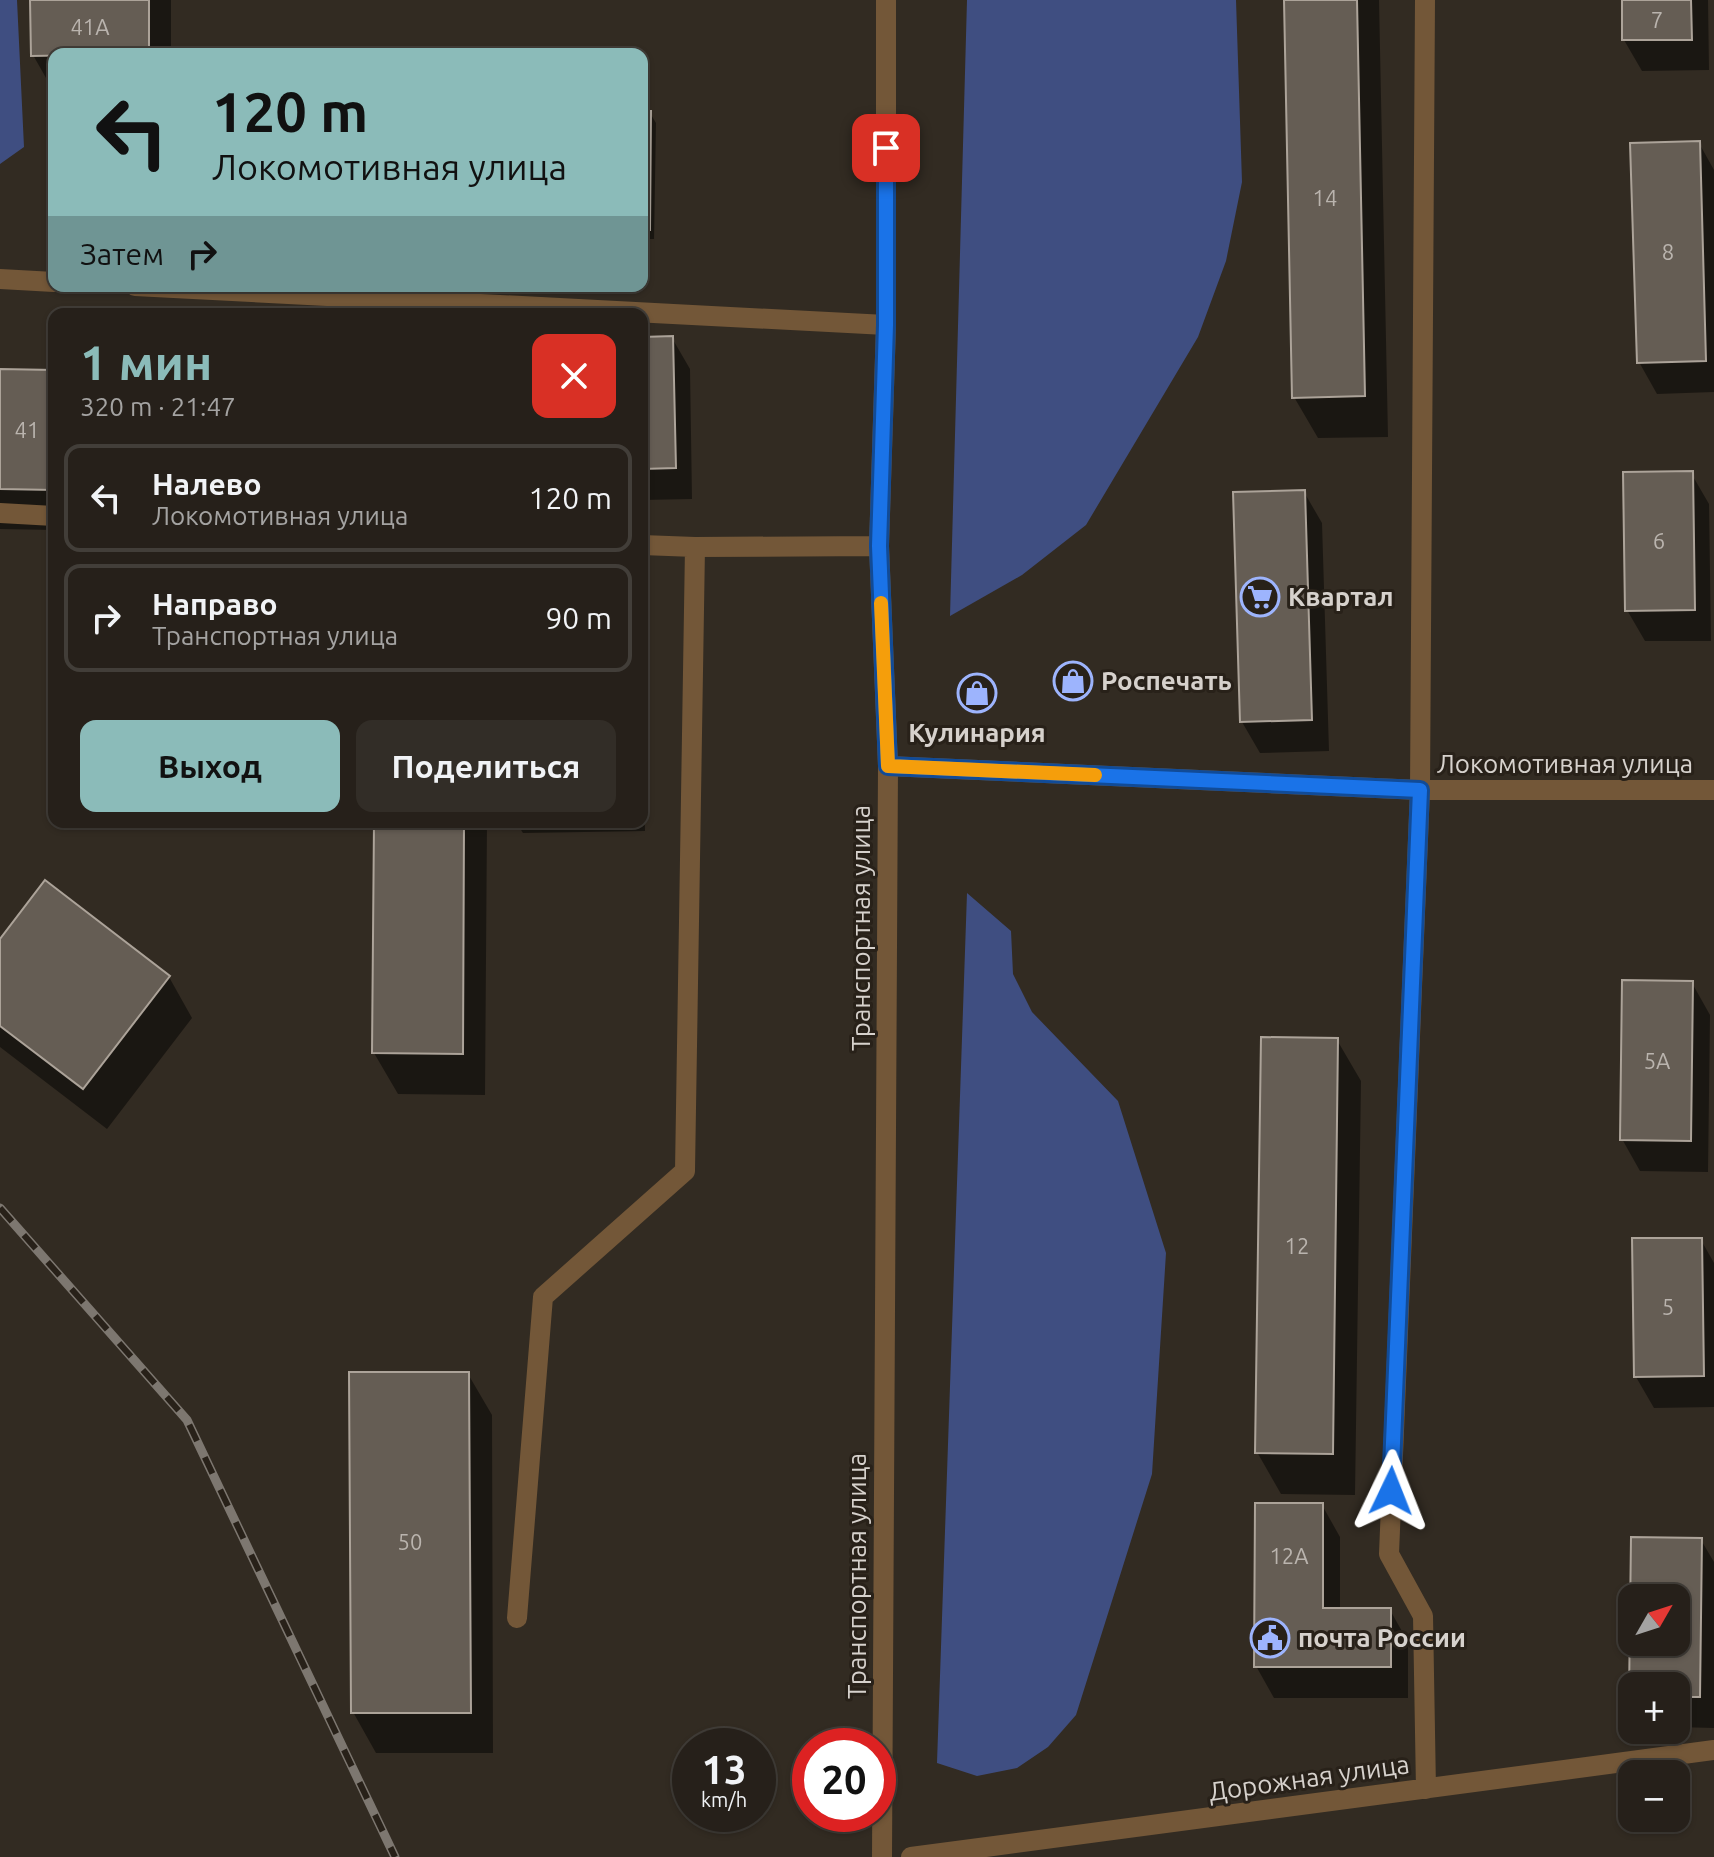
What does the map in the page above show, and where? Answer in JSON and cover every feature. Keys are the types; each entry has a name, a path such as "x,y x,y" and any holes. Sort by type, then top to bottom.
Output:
{"street":[{"name":"Транспортная улица","path":"882,1857 888,766 879,546 886,325 886,0"},
{"path":"1425,0 1420,790 1389,1554 1423,1616 1426,1789"},
{"path":"0,279 48,282"},
{"path":"251,292 559,308"},
{"path":"648,313 886,325"},
{"path":"0,513 48,516"},
{"path":"648,545 879,546"},
{"path":"517,1618 543,1297 685,1171 695,547"},
{"name":"Локомотивная улица","path":"888,766 1420,790 1714,790"},
{"name":"Дорожная улица","path":"911,1857 1714,1750"}],"shaded area":[{"path":"0,0 17,0 24,147 0,164"},
{"path":"967,0 1236,0 1242,182 1226,261 1198,337 1086,525 1022,575 950,616"},
{"path":"967,893 1011,931 1013,974 1032,1012 1118,1101 1166,1253 1152,1474 1076,1715 1048,1747 1017,1768 977,1776 937,1763"}],"building":[{"path":"30,0 149,0 149,48 48,48 48,56 31,56"},
{"path":"1284,0 1357,0 1365,396 1292,398"},
{"path":"1622,0 1691,0 1692,40 1622,40"},
{"path":"648,111 651,111 648,230"},
{"path":"1700,141 1706,361 1637,363 1630,143"},
{"path":"673,336 676,468 648,469 648,337"},
{"path":"0,369 48,370 48,490 0,489"},
{"path":"1693,471 1695,610 1625,611 1623,472"},
{"path":"1305,490 1312,720 1240,722 1233,492"},
{"path":"374,828 464,828 463,1054 372,1053"},
{"path":"45,880 170,976 83,1089 0,1026 0,939"},
{"path":"1622,980 1693,981 1691,1141 1620,1140"},
{"path":"1261,1037 1338,1038 1333,1454 1255,1453"},
{"path":"1632,1238 1702,1238 1704,1376 1634,1377"},
{"path":"349,1372 469,1372 471,1713 351,1713"},
{"path":"1255,1503 1323,1503 1323,1608 1391,1608 1391,1667 1254,1667"},
{"path":"1631,1537 1702,1538 1700,1697 1690,1697 1690,1672 1629,1672 1630,1656 1690,1656 1690,1584 1630,1584"}],"railway":[{"path":"0,1208 187,1420 395,1857"}],"slow traffic":[{"path":"881,603 888,766 1095,775"}],"place":[{"name":"Квартал","path":"1260,597"},
{"name":"Роспечать","path":"1073,681"},
{"name":"Кулинария","path":"977,693"},
{"name":"почта России","path":"1270,1638"}],"route":[{"path":"886,148 886,325 879,546 888,766 1420,790 1391,1491"}]}
